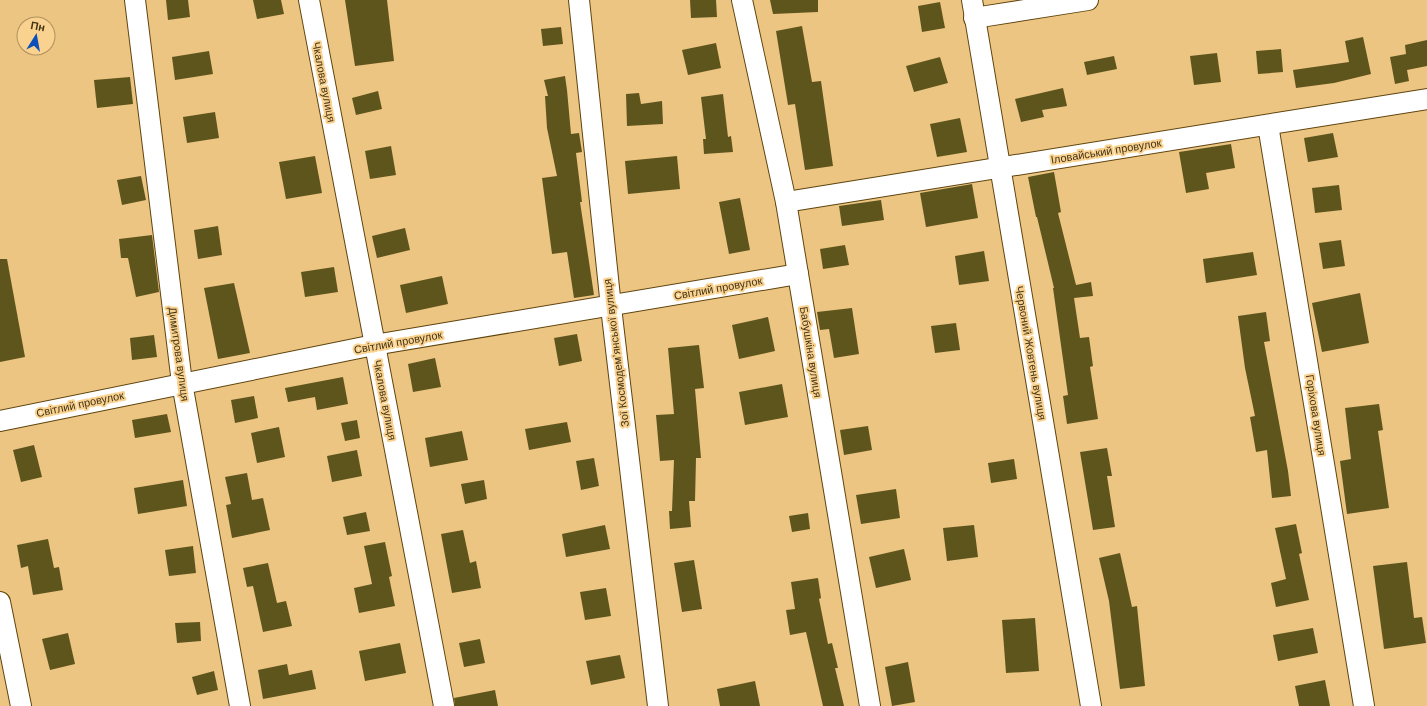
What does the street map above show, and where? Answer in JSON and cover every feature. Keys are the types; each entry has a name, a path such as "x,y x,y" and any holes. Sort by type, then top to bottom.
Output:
{"street":[{"name":"Димитрова вулиця","path":"135,0 182,383 240,706"},
{"name":"Чкалова вулиця","path":"309,0 444,706"},
{"name":"Зої Космодем’янської вулиця","path":"579,0 611,307 658,706"},
{"name":"Бабушкіна вулиця","path":"742,0 786,202 870,706"},
{"path":"973,9 1088,0"},
{"name":"Червоний Жовтень вулиця","path":"973,9 1091,706"},
{"name":"Іловайський провулок","path":"786,202 1427,99"},
{"name":"Горіхова вулиця","path":"1268,125 1364,706"},
{"name":"Світлий провулок","path":"0,421 374,345 611,307 798,274"},
{"path":"0,602 2,625 21,706"}],"building":[{"path":"166,0 188,0 190,17 168,20"},
{"path":"253,0 281,0 284,14 257,19"},
{"path":"345,0 387,0 394,61 355,66"},
{"path":"690,0 716,0 717,17 691,18"},
{"path":"770,0 818,0 818,12 773,14"},
{"path":"940,2 945,28 922,32 918,6"},
{"path":"802,26 812,82 821,81 833,166 805,170 795,104 788,105 776,31"},
{"path":"561,27 563,44 543,46 541,29"},
{"path":"1363,37 1371,74 1334,83 1296,88 1293,70 1349,62 1345,41"},
{"path":"1427,40 1427,66 1407,70 1409,81 1395,84 1390,57 1406,54 1405,45"},
{"path":"716,43 721,68 688,75 682,50"},
{"path":"1281,49 1283,72 1258,74 1256,51"},
{"path":"209,51 213,74 175,80 172,57"},
{"path":"1217,53 1221,82 1194,85 1190,56"},
{"path":"1114,56 1117,69 1087,75 1084,62"},
{"path":"940,57 948,83 914,92 906,66"},
{"path":"565,76 571,134 579,133 582,152 576,153 582,202 580,202 594,295 574,298 567,252 552,254 542,178 557,176 547,128 545,96 548,96 544,80"},
{"path":"130,77 133,104 97,108 94,80"},
{"path":"1063,88 1067,106 1042,110 1044,117 1021,122 1015,99"},
{"path":"378,91 382,109 356,115 352,98"},
{"path":"639,93 641,104 662,101 663,124 627,126 626,94"},
{"path":"723,94 728,137 731,136 733,152 704,154 703,139 706,139 701,97"},
{"path":"215,112 219,138 187,143 183,117"},
{"path":"960,118 967,152 937,157 930,124"},
{"path":"1333,133 1338,157 1308,162 1304,138"},
{"path":"1231,144 1235,168 1206,173 1209,189 1186,193 1179,152"},
{"path":"391,146 396,175 370,179 365,151"},
{"path":"315,156 322,193 286,199 279,162"},
{"path":"677,156 680,189 628,194 625,161"},
{"path":"1054,172 1061,212 1058,213 1076,285 1091,282 1093,296 1074,298 1080,338 1089,337 1093,366 1090,367 1098,419 1067,424 1063,396 1068,395 1054,288 1036,217 1028,177"},
{"path":"141,176 146,200 122,205 117,180"},
{"path":"972,184 978,218 926,227 920,193"},
{"path":"1339,185 1342,210 1315,213 1312,188"},
{"path":"740,198 750,250 729,254 719,202"},
{"path":"881,200 884,220 842,226 839,206"},
{"path":"218,226 222,255 198,259 194,230"},
{"path":"405,228 410,250 377,258 372,236"},
{"path":"152,235 159,292 136,297 128,258 121,258 119,239"},
{"path":"1341,240 1345,266 1323,269 1319,243"},
{"path":"845,245 849,265 823,269 820,249"},
{"path":"984,251 989,281 959,285 955,256"},
{"path":"1253,252 1257,275 1206,283 1203,259"},
{"path":"0,259 7,259 25,357 0,362"},
{"path":"334,267 338,292 305,297 301,272"},
{"path":"442,276 448,304 406,313 400,285"},
{"path":"234,283 250,353 218,359 204,288"},
{"path":"1360,293 1369,343 1322,352 1312,303"},
{"path":"852,308 859,354 834,358 829,329 820,330 817,312"},
{"path":"1266,312 1270,341 1264,342 1288,471 1291,496 1272,498 1267,450 1256,452 1250,417 1255,416 1245,368 1238,316"},
{"path":"768,317 775,351 739,359 732,325"},
{"path":"956,323 960,350 935,353 931,326"},
{"path":"577,334 582,361 559,366 554,338"},
{"path":"154,335 157,357 132,360 130,338"},
{"path":"699,345 704,388 695,389 701,458 696,458 695,501 689,501 691,527 670,529 669,511 672,511 674,460 660,461 656,415 674,414 668,348"},
{"path":"435,358 441,387 413,392 408,364"},
{"path":"343,377 348,404 317,410 315,397 288,402 285,388"},
{"path":"782,384 788,417 745,425 739,392"},
{"path":"254,396 258,418 235,423 231,400"},
{"path":"1379,404 1383,430 1378,431 1389,508 1347,514 1340,461 1351,459 1345,408"},
{"path":"167,414 171,432 135,438 132,420"},
{"path":"357,420 360,438 345,441 341,423"},
{"path":"567,422 571,442 529,450 525,429"},
{"path":"868,426 872,450 844,455 840,430"},
{"path":"279,427 285,457 257,463 251,433"},
{"path":"462,431 468,460 430,467 425,438"},
{"path":"34,445 42,477 21,482 13,450"},
{"path":"1107,448 1112,476 1107,476 1115,527 1093,530 1080,452"},
{"path":"357,450 362,476 332,482 327,456"},
{"path":"594,458 599,486 581,490 576,461"},
{"path":"1014,459 1017,479 991,483 988,463"},
{"path":"247,473 252,500 263,498 270,530 232,538 226,505 231,504 225,477"},
{"path":"183,480 187,506 138,514 134,488"},
{"path":"484,480 487,499 465,504 461,484"},
{"path":"896,489 900,518 861,524 856,495"},
{"path":"366,512 370,531 347,535 343,517"},
{"path":"808,513 810,529 792,532 789,516"},
{"path":"1296,524 1302,553 1299,554 1309,600 1276,607 1271,583 1286,579 1275,528"},
{"path":"605,525 610,549 566,557 562,534"},
{"path":"974,525 978,557 947,561 943,528"},
{"path":"463,530 470,563 476,561 481,588 452,593 441,534"},
{"path":"48,539 54,568 59,567 63,590 33,595 28,566 21,568 17,545"},
{"path":"385,542 392,576 389,577 395,606 359,613 354,588 372,584 364,546"},
{"path":"193,546 196,573 169,576 165,550"},
{"path":"904,549 911,580 876,588 869,557"},
{"path":"1120,553 1132,607 1137,606 1145,686 1120,689 1109,601 1099,558"},
{"path":"694,560 702,609 682,612 674,563"},
{"path":"1407,562 1414,618 1422,617 1426,643 1384,649 1373,566"},
{"path":"268,563 277,603 286,601 292,626 263,632 253,586 247,587 243,568"},
{"path":"818,578 821,598 819,599 828,644 832,643 838,668 835,668 844,706 823,706 806,632 790,635 786,610 795,609 791,582"},
{"path":"606,588 611,616 585,620 580,592"},
{"path":"1035,618 1039,671 1006,673 1002,620"},
{"path":"200,622 201,641 177,643 175,623"},
{"path":"1313,628 1318,653 1278,661 1273,635"},
{"path":"68,633 75,664 50,670 42,639"},
{"path":"480,639 485,663 464,667 459,643"},
{"path":"400,643 406,673 365,681 359,651"},
{"path":"620,655 625,678 591,685 586,661"},
{"path":"908,662 915,702 892,706 885,667"},
{"path":"287,664 289,675 312,670 316,689 263,699 258,670"},
{"path":"214,671 218,690 197,695 192,677"},
{"path":"1325,680 1330,706 1299,706 1295,686"},
{"path":"755,681 760,706 720,706 717,689"},
{"path":"495,690 498,706 455,706 454,698"}]}
